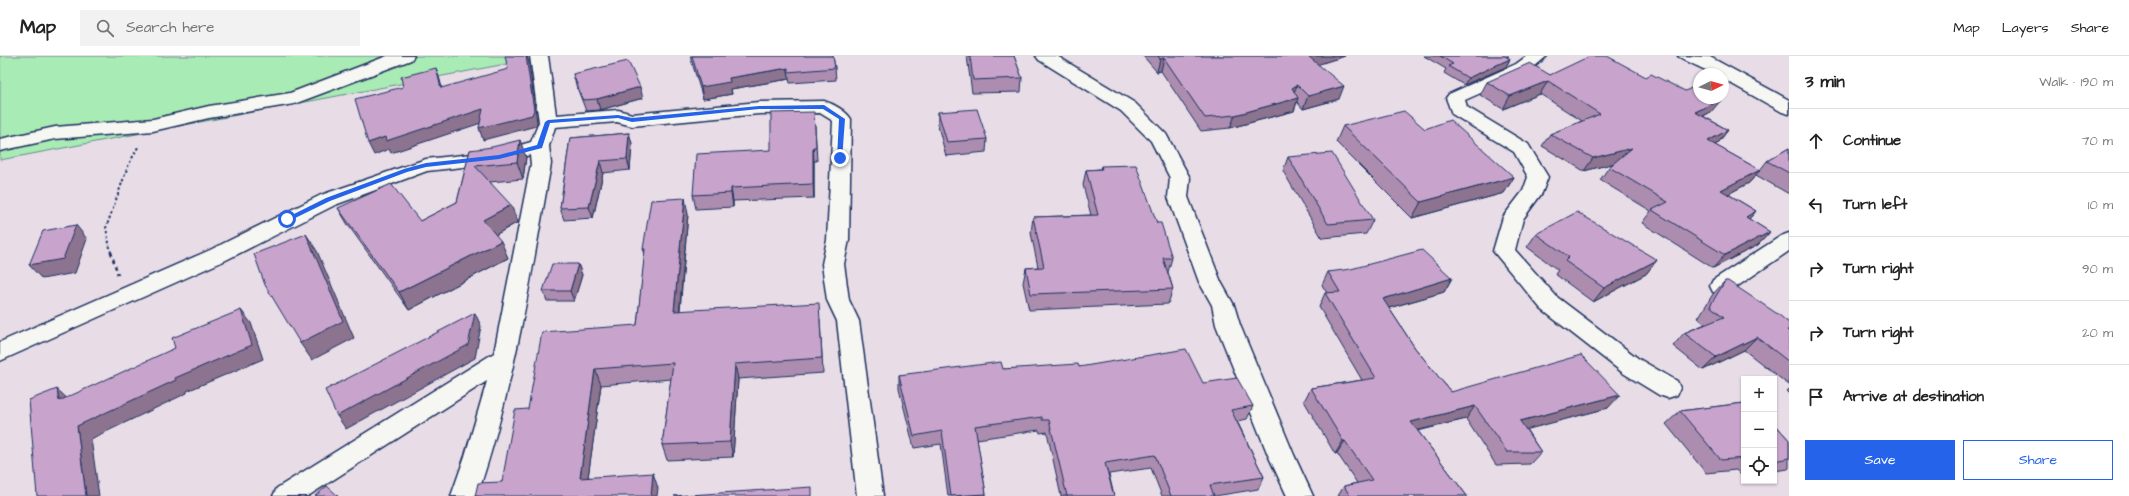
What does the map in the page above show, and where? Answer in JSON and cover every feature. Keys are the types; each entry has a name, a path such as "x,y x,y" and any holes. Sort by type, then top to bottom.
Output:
{"street":[{"path":"0,146 55,133 153,125 209,112 294,98 380,61 405,56"},
{"path":"464,496 478,460 504,359 541,164 540,146 548,122 539,56"},
{"path":"1045,56 1128,107 1159,138 1180,178 1178,197 1210,282 1223,305 1228,325 1281,455 1300,496"},
{"path":"1538,56 1522,68 1455,98 1459,110 1522,148 1538,176 1532,193 1513,217 1504,251 1549,303 1631,366 1668,388"},
{"path":"1703,58 1789,108"},
{"path":"548,122 618,116 632,120 759,108 788,107 824,107 842,119 838,195 838,240 834,264 838,300 848,320 870,496"},
{"path":"0,352 218,254 328,200 406,170 426,165 499,157 540,146"},
{"path":"1720,286 1789,241"},
{"path":"286,496 504,359"}],"path":[{"path":"127,294 112,263 106,228 128,166 136,150 153,125"}],"green space":[{"path":"0,56 548,56 0,160"}],"building":[{"path":"505,56 526,56 534,110 532,115 479,128 483,109 386,141 385,137 368,143 355,99 403,87 401,77 436,68 441,88 508,69"},
{"path":"692,56 833,56 835,68 788,72 788,68 729,78 730,82 701,87"},
{"path":"970,56 1014,56 1022,78 973,80"},
{"path":"1158,56 1308,56 1344,86 1308,96 1297,85 1292,88 1298,98 1235,115 1205,118 1164,58 1160,59"},
{"path":"1440,56 1505,56 1510,59 1468,78 1448,66 1453,64"},
{"path":"1590,56 1607,56 1646,77 1651,74 1685,91 1693,87 1693,104 1712,104 1695,112 1728,130 1708,141 1760,170 1721,190 1756,211 1746,217 1770,232 1725,255 1652,210 1668,202 1609,167 1632,148 1593,158 1550,134 1600,114 1548,81 1510,96 1487,82 1530,63 1550,75"},
{"path":"628,61 640,87 597,99 583,100 573,74"},
{"path":"977,109 987,139 947,142 938,112"},
{"path":"1404,111 1425,129 1450,120 1514,177 1421,202 1343,126"},
{"path":"814,112 816,147 813,147 813,184 731,188 731,193 693,195 696,154 771,150 771,113"},
{"path":"629,133 627,159 600,161 589,207 560,208 570,138"},
{"path":"520,140 517,162 475,166 511,205 483,220 501,241 399,292 338,208 391,184 420,221 457,202 470,150 492,147"},
{"path":"1789,148 1789,173 1767,161"},
{"path":"1332,153 1373,220 1328,224 1288,157"},
{"path":"1136,165 1157,223 1161,223 1172,258 1163,258 1173,289 1031,294 1026,268 1044,267 1033,217 1098,215 1086,170 1102,169 1101,166"},
{"path":"685,198 674,311 819,303 822,358 735,364 730,442 662,445 673,363 595,369 580,478 653,473 651,496 475,496 478,483 502,482 515,410 528,409 542,332 637,325 645,249 643,249 651,200"},
{"path":"1577,212 1657,260 1604,288 1565,261 1569,257 1536,234"},
{"path":"76,225 63,259 29,265 43,231"},
{"path":"306,234 343,321 300,343 265,285 254,254"},
{"path":"1422,250 1452,278 1383,299 1415,348 1451,392 1581,355 1620,395 1520,421 1541,452 1507,452 1475,406 1411,422 1467,496 1350,496 1344,486 1372,480 1345,441 1343,441 1311,388 1376,378 1325,293 1340,292 1328,272 1351,269"},
{"path":"552,264 578,264 570,291 543,291"},
{"path":"1725,281 1728,281 1789,323 1789,330 1787,330 1789,331 1789,362 1757,337 1716,357 1684,333 1724,317 1710,306"},
{"path":"241,310 252,345 175,378 176,380 77,426 86,496 37,496 29,400 57,389 59,401 175,348 172,338"},
{"path":"475,313 468,345 337,416 325,390"},
{"path":"1186,349 1203,383 1237,378 1253,406 1231,410 1264,477 1210,485 1214,496 1171,496 1155,455 1105,463 1114,496 1067,496 1049,420 1042,420 1042,417 975,426 986,494 951,496 942,431 914,436 899,375 1001,362 1003,369 1078,364 1079,367"},
{"path":"1741,403 1741,458 1721,460 1680,411"},
{"path":"1777,426 1789,440 1789,458 1777,460"},
{"path":"327,486 338,496 315,496"},
{"path":"812,487 812,496 674,496"}],"route":[{"path":"287,219 328,200 406,170 426,165 499,157 540,146 548,122 618,116 632,120 759,108 824,107 842,119 840,158"}]}
